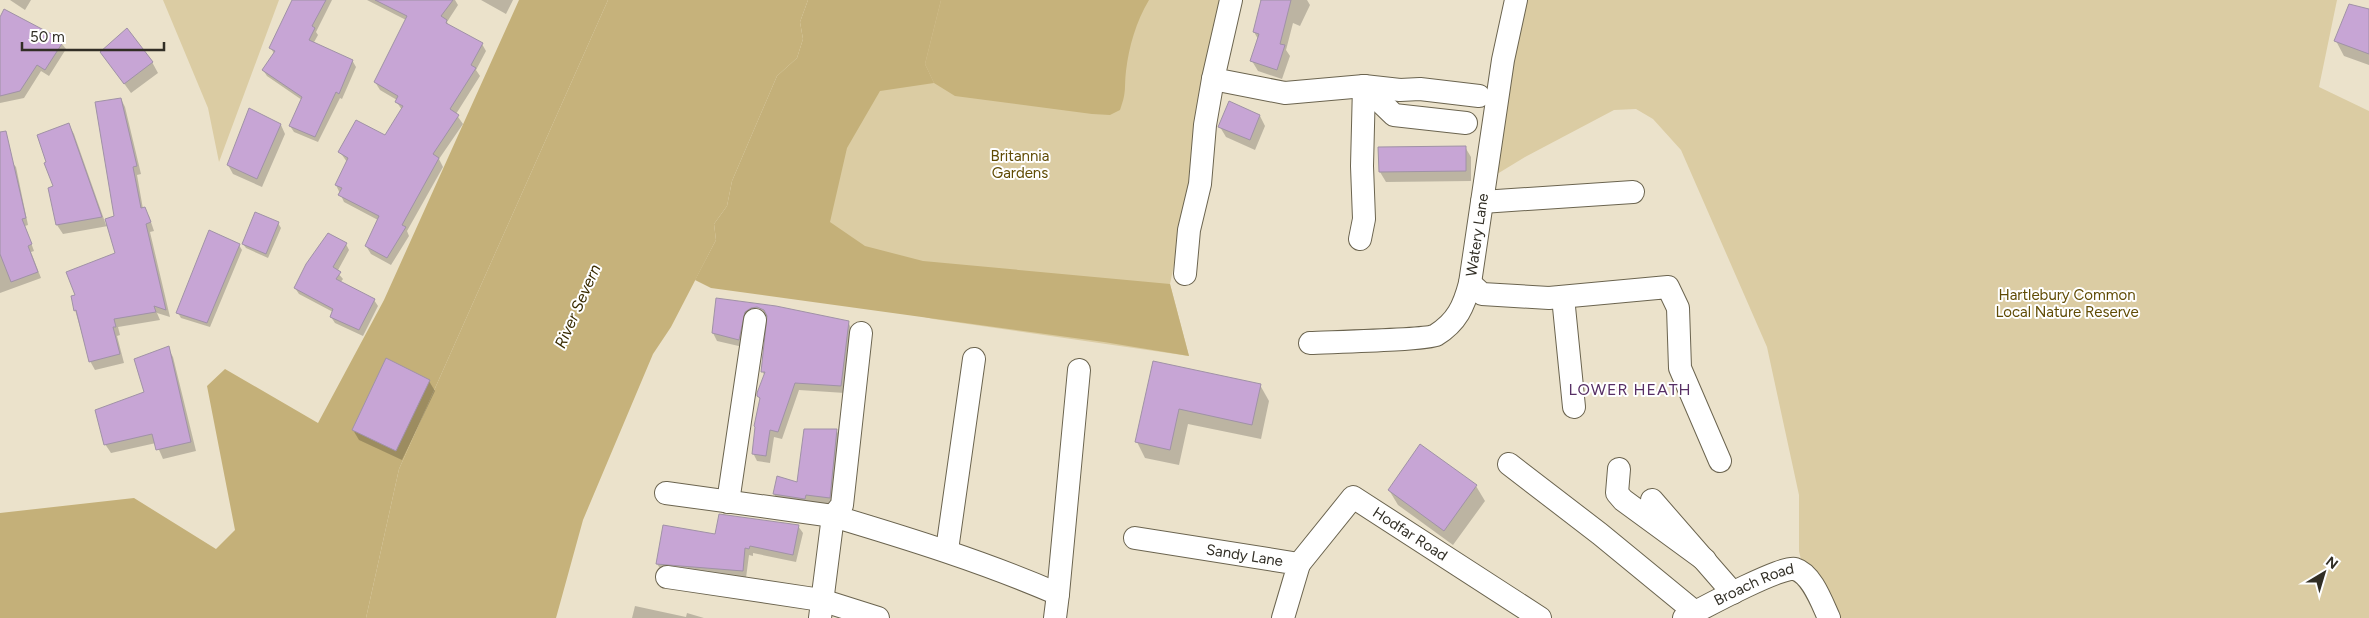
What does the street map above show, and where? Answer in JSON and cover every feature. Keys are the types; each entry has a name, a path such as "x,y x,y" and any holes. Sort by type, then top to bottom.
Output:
{"street":[{"path":"1185,274 1189,230 1200,184 1205,125 1213,78 1231,0"},
{"name":"Watery Lane","path":"1310,343 1434,336 1454,321 1464,306 1470,283 1503,60 1516,0"},
{"path":"1213,78 1285,93 1364,86 1400,90 1420,89 1479,96"},
{"path":"1360,239 1364,219 1362,166 1365,121 1364,86"},
{"path":"1364,86 1394,114 1466,123"},
{"path":"1482,202 1633,192"},
{"path":"1470,283 1482,294 1549,298 1668,287 1678,308 1680,368 1720,461"},
{"path":"1563,297 1574,407"},
{"path":"728,502 755,320"},
{"path":"820,609 833,516 842,505 861,333"},
{"path":"947,550 974,359"},
{"path":"1055,618 1079,370"},
{"path":"1510,464 1600,534 1690,615"},
{"path":"1619,469 1617,493 1623,500 1705,560"},
{"path":"666,493 833,516 947,550 1058,594"},
{"name":"Hodfar Road","path":"1299,564 1353,497 1540,618"},
{"path":"1652,500 1733,593"},
{"name":"Sandy Lane","path":"1135,538 1299,564 1283,618"},
{"name":"Broach Road","path":"1690,615 1733,593 1790,568 1798,569 1816,587 1829,618"},
{"path":"667,577 820,609 878,618"}],"green space":[{"path":"163,0 279,0 219,162 208,108"},
{"name":"Britannia Gardens","path":"836,0 1222,0 1196,161 1170,284 1189,356 933,319 726,272"},
{"name":"Hartlebury Common Local Nature Reserve","path":"1517,0 2337,0 2319,87 2369,111 2369,618 1837,618 1802,564 1799,551 1799,495 1767,347 1681,150 1653,119 1636,109 1614,110 1525,157 1484,182"}],"shaded area":[{"path":"519,0 608,0 399,469 366,618 0,618 0,513 134,498 216,549 235,530 207,386 225,369 318,423 384,300"},
{"path":"808,0 941,0 925,64 934,83 880,91 847,148 830,222 865,246 923,261 1170,284 1189,356 1104,342 711,288 695,280 716,240 714,224 727,206 732,181 777,76 797,58 803,39 800,22"}],"water":[{"name":"River Severn","path":"608,0 808,0 800,22 803,39 797,58 777,76 732,181 727,206 714,224 716,240 671,327 653,354 583,520 556,618 366,618 399,469"},
{"path":"941,0 1149,0 1140,17 1131,43 1120,110 1110,115 1092,114 955,96 934,83 925,64"}],"building":[{"path":"292,0 326,0 312,26 315,28 309,40 353,60 339,94 336,92 315,137 289,126 302,97 262,70 275,51 269,48"},
{"path":"375,0 453,0 441,16 447,20 446,23 483,43 471,65 476,68 450,109 459,115 433,154 439,158 402,225 406,227 387,258 365,246 379,216 338,195 342,188 335,185 348,158 338,152 356,120 385,135 403,106 395,102 398,96 374,82 407,16"},
{"path":"1261,0 1291,0 1280,44 1285,45 1277,70 1250,61 1259,34 1253,32"},
{"path":"2349,4 2369,9 2369,54 2334,41"},
{"path":"4,9 59,38 63,42 45,70 37,65 20,91 0,96 0,17"},
{"path":"127,28 153,62 124,84 100,52"},
{"path":"121,98 137,166 133,167 141,208 145,207 151,222 146,224 166,310 154,306 156,312 114,319 116,327 113,327 120,354 89,362 76,310 74,311 71,296 75,295 66,272 115,253 105,219 114,216 95,102"},
{"path":"1229,101 1260,115 1250,140 1218,127"},
{"path":"249,108 281,124 257,179 227,165"},
{"path":"69,123 102,217 56,225 48,188 53,186 44,163 46,162 37,135"},
{"path":"6,131 26,218 22,219 32,244 28,246 38,272 11,282 0,254 0,132"},
{"path":"1466,146 1466,171 1379,172 1378,147"},
{"path":"255,212 279,222 266,254 242,244"},
{"path":"209,230 240,244 207,323 176,313"},
{"path":"328,233 347,243 333,267 341,272 336,279 375,299 359,330 330,317 333,309 294,288 306,264"},
{"path":"716,298 776,306 849,321 841,386 795,383 778,432 770,430 766,456 752,454 754,426 760,398 757,396 757,393 765,372 761,372 767,316 764,310 757,307 745,312 739,340 712,333"},
{"path":"169,346 191,442 156,450 152,434 104,445 95,410 144,392 134,359"},
{"path":"386,358 430,380 396,451 352,430"},
{"path":"1153,361 1261,384 1252,425 1179,409 1170,450 1135,442"},
{"path":"804,429 837,429 830,498 806,495 805,499 773,494 777,476 797,482"},
{"path":"1420,444 1477,485 1444,531 1388,490"},
{"path":"719,514 799,525 793,555 750,546 749,549 745,548 743,571 656,564 663,525 715,534"}],"district":[{"name":"LOWER HEATH","path":"1630,389"}]}
